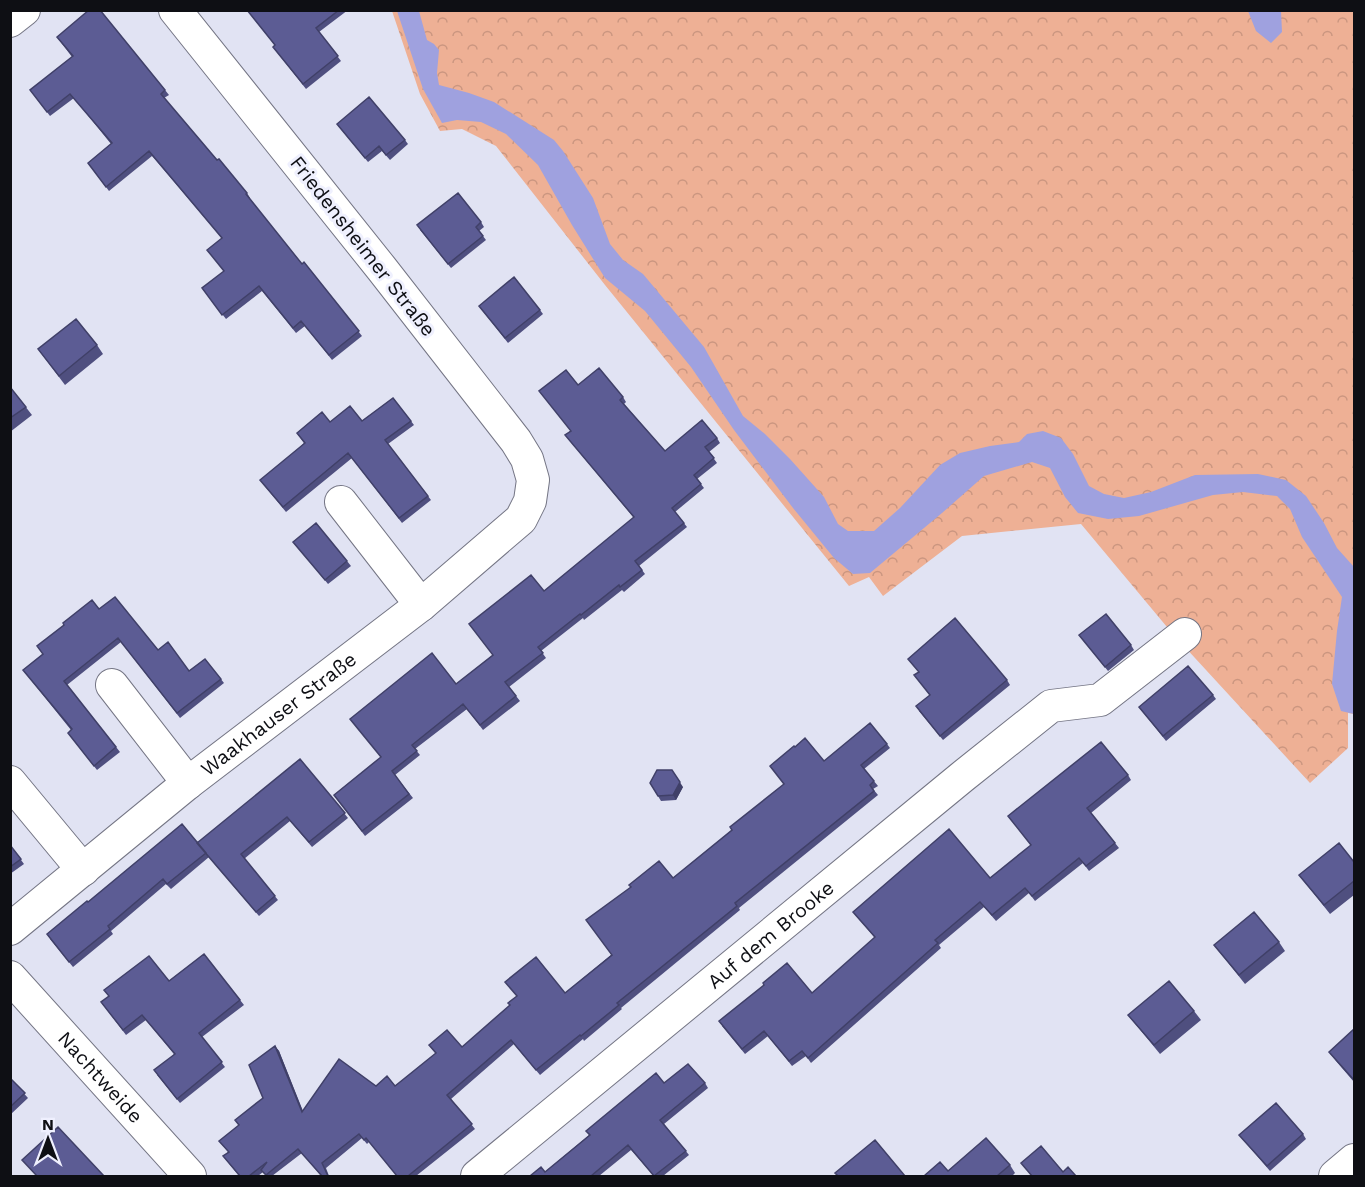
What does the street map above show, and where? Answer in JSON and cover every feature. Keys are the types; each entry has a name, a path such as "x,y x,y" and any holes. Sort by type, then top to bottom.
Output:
{"street":[{"path":"10,21 24,10"},
{"name":"Friedensheimer Straße","path":"175,10 516,441 528,459 532,480 531,490"},
{"name":"Waakhauser Straße","path":"10,929 188,783 421,604 521,519 530,501 531,490"},
{"path":"341,502 421,604"},
{"name":"Auf dem Brooke","path":"477,1176 1051,706 1100,700 1185,634"},
{"path":"112,685 188,783"},
{"path":"10,782 82,870"},
{"name":"Nachtweide","path":"10,977 190,1176"},
{"path":"1335,1176 1354,1160"}],"green space":[{"path":"392,11 1354,11 1354,714 1348,713 1348,748 1310,783 1172,633 1081,524 962,536 883,596 869,577 849,586 605,285 496,146 462,129 440,131 420,94"}],"water":[{"path":"397,11 419,11 427,40 439,50 437,73 439,85 494,102 554,140 593,198 610,244 623,260 643,274 704,347 743,416 790,459 824,497 838,524 848,531 874,531 900,508 940,465 960,453 1019,442 1027,434 1043,431 1061,438 1073,454 1089,486 1104,494 1124,498 1151,492 1195,475 1258,474 1286,480 1306,496 1337,548 1354,567 1354,714 1341,711 1332,684 1342,597 1302,537 1290,509 1277,496 1243,492 1213,495 1139,516 1108,519 1078,513 1065,497 1050,468 1032,462 984,476 870,573 853,574 834,558 793,508 734,430 691,367 645,311 605,278 538,165 506,134 481,122 457,120 442,123 423,89"},
{"path":"1248,11 1281,11 1282,32 1271,43 1256,31"}],"building":[{"path":"89,10 100,10 165,90 161,94 217,160 219,159 302,264 304,262 359,331 329,355 301,321 293,328 259,286 222,315 202,288 224,271 207,250 222,238 149,151 106,187 88,163 112,143 70,94 47,112 30,90 73,56 57,37"},
{"path":"247,10 339,10 316,28 338,56 303,84"},
{"path":"369,97 405,140 386,155 379,146 365,158 337,124"},
{"path":"458,193 481,222 476,227 483,236 448,264 417,225"},
{"path":"514,277 540,310 505,338 479,306"},
{"path":"76,319 97,345 59,376 38,349"},
{"path":"599,368 623,397 620,400 665,451 702,420 717,438 705,447 714,458 694,475 701,484 672,508 684,523 635,561 642,570 538,647 543,653 505,682 516,696 480,725 463,704 412,745 417,751 392,771 409,794 362,831 334,795 381,757 350,719 432,653 456,684 493,655 469,624 531,575 544,591 634,517 565,435 571,431 539,391 566,370 578,385"},
{"path":"10,387 26,407 10,418"},
{"path":"393,398 411,421 385,440 428,496 399,518 348,453 283,507 260,480 305,443 297,433 322,412 330,422 350,406 362,421"},
{"path":"316,523 347,561 325,580 293,542"},
{"path":"115,597 158,650 168,642 189,671 205,659 221,679 177,713 118,638 64,681 116,747 94,766 68,733 72,729 23,670 43,654 37,646 64,625 63,623 92,600 99,609"},
{"path":"1106,614 1131,645 1105,667 1079,635"},
{"path":"955,618 1007,680 940,736 916,706 930,695 914,675 919,672 908,659"},
{"path":"1188,666 1213,695 1163,736 1139,707"},
{"path":"870,723 887,744 861,765 874,781 870,785 874,791 735,903 737,906 617,1003 619,1005 536,1070 511,1040 447,1095 472,1124 408,1176 397,1176 366,1138 364,1140 359,1134 322,1163 328,1176 322,1176 298,1149 266,1175 261,1170 267,1162 249,1176 240,1176 223,1156 229,1152 219,1141 239,1125 235,1120 263,1098 249,1065 275,1046 302,1112 339,1059 376,1086 387,1076 395,1086 436,1053 429,1045 447,1030 462,1047 510,1005 508,1003 517,996 505,982 536,957 565,993 612,955 586,920 631,887 629,885 659,861 673,878 732,830 730,827 784,784 770,766 805,738 824,761"},
{"path":"1101,742 1128,775 1087,808 1115,843 1086,866 1079,858 1032,896 1025,888 992,915 980,902 935,940 938,943 808,1058 802,1051 789,1061 764,1031 742,1049 719,1021 764,985 763,983 787,963 812,993 875,937 853,912 949,829 990,878 1031,845 1008,816"},
{"path":"300,759 345,813 309,842 287,817 241,854 275,896 256,912 197,843"},
{"path":"657,770 672,770 680,782 673,795 658,796 650,783"},
{"path":"182,824 206,853 167,884 163,879 108,926 110,929 69,962 47,934"},
{"path":"1339,843 1354,862 1354,881 1324,905 1299,875"},
{"path":"10,845 21,859 10,867"},
{"path":"1254,912 1279,942 1239,975 1214,945"},
{"path":"204,954 240,1000 199,1033 222,1062 177,1099 154,1070 175,1054 142,1015 123,1030 101,1002 109,996 104,990 149,956 169,981"},
{"path":"1169,981 1194,1011 1154,1045 1128,1015"},
{"path":"1354,1029 1354,1080 1329,1052"},
{"path":"688,1064 705,1083 660,1120 686,1151 654,1176 628,1145 591,1176 530,1176 541,1167 545,1172 590,1135 586,1131 656,1073 664,1083"},
{"path":"10,1078 25,1093 10,1107"},
{"path":"1276,1103 1303,1134 1267,1166 1239,1135"},
{"path":"58,1127 104,1176 37,1176 22,1160"},
{"path":"986,1138 1010,1165 997,1176 924,1176 940,1162 948,1171"},
{"path":"875,1140 905,1176 838,1176 835,1173"},
{"path":"1041,1146 1063,1172 1068,1167 1076,1176 1032,1176 1021,1163"}]}
